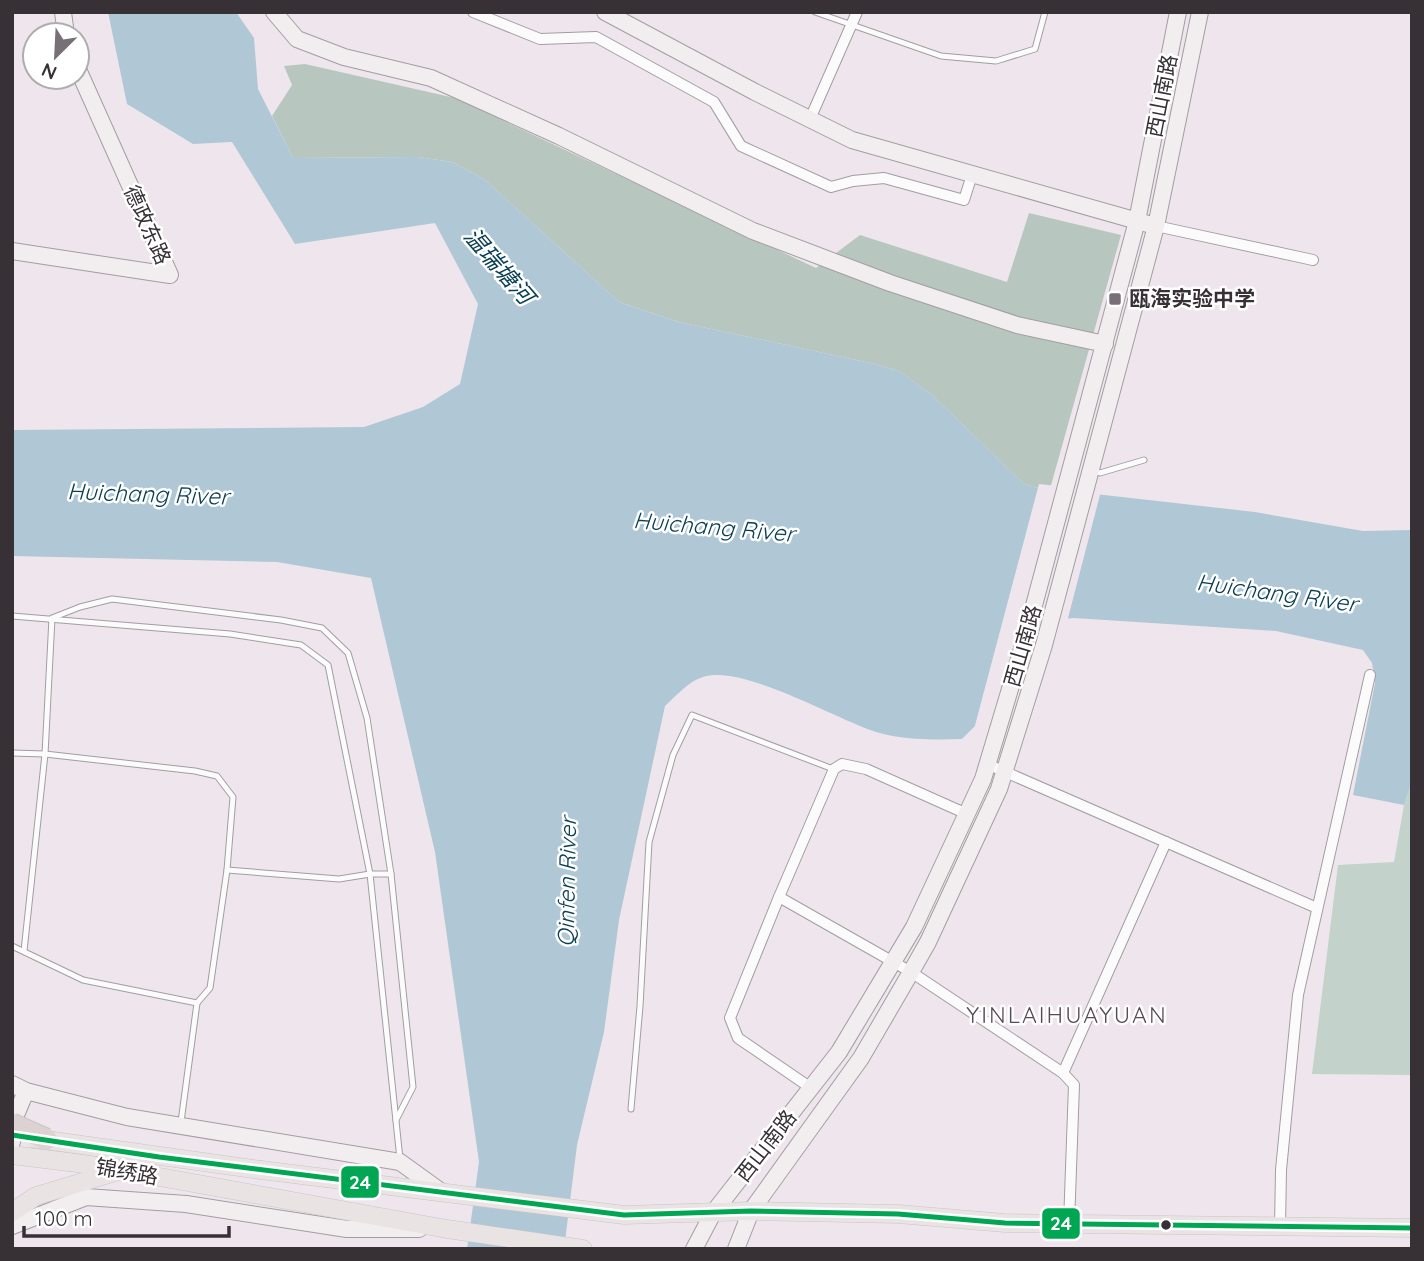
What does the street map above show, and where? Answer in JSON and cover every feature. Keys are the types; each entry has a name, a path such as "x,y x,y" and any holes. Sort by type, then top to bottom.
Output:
{"highway":[{"path":"12,1124 46,1139"}],"main road":[{"name":"锦绣路","path":"12,1135 261,1170 624,1215 713,1213"},
{"name":"锦绣路","path":"12,1155 122,1171 447,1229 583,1249"},
{"path":"12,1212 36,1196 122,1171"},
{"path":"713,1213 751,1211 898,1214 1004,1223 1412,1228"}],"street":[{"path":"274,12 297,39 344,57 431,78 559,136 753,231 890,283 1004,320 1105,344"},
{"path":"473,12 540,39 596,37 714,102 741,146 831,187 853,181 884,178 964,200 972,175"},
{"path":"605,12 852,140 1138,222 1313,260"},
{"path":"810,119 857,12"},
{"name":"西山南路","path":"694,1249 713,1213 839,1052 914,927 988,764 1025,639 1138,222 1178,12"},
{"name":"西山南路","path":"736,1249 751,1211 861,1058 928,943 999,789 1044,645 1156,226 1200,12"},
{"name":"德政东路","path":"12,251 170,275 88,91"},
{"path":"1280,1227 1281,1170 1298,995 1370,675"},
{"path":"811,1088 738,1038 730,1018 834,769 842,764 866,769 967,814"},
{"path":"988,764 1317,908"},
{"path":"1063,1073 1166,842"},
{"path":"779,897 911,972 1063,1073 1074,1086 1069,1224"},
{"path":"12,1142 19,1087 127,1117 400,1162 443,1193"},
{"path":"12,1226 86,1197 186,1203 347,1229 447,1229"}],"lane":[{"path":"815,12 941,56 996,61 1035,49 1045,12"},
{"path":"1092,469 1100,473 1144,460"},
{"path":"52,618 112,599 281,620 322,628 348,653 367,718 391,874 414,1087 396,1120"},
{"path":"12,616 230,634 301,645 328,665 370,874 400,1162"},
{"path":"23,951 45,754 52,618"},
{"path":"631,1109 649,842 673,755 692,715 834,769"},
{"path":"12,753 45,754 195,771 217,776 233,797 227,870 211,988 197,1003 181,1126"},
{"path":"227,870 339,879 391,874"},
{"path":"12,946 83,980 197,1003"}],"shaded area":[{"path":"305,64 455,98 816,268 860,235 1007,282 1029,213 1121,235 1050,489 1023,483 932,395 899,371 679,322 619,302 484,179 452,162 418,157 293,158 272,116 292,85 284,66"},
{"path":"1412,781 1412,1075 1312,1074 1338,865 1394,862 1404,805"}],"water":[{"path":"108,12 236,12 254,38 258,89 293,158 418,157 452,162 484,179 619,302 679,322 899,371 932,395 1023,483 1033,487 1255,512 1363,531 1412,530 1412,781 1404,805 1353,795 1375,683 1372,663 1363,650 1276,631 1074,618 1041,621 1002,654 979,722 962,739 919,739 886,735 741,678 720,675 698,679 665,706 619,920 604,1032 577,1145 564,1249 467,1249 479,1162 435,852 371,578 277,562 12,556 12,430 364,427 423,407 460,384 478,304 435,223 295,244 232,142 193,144 127,104"}],"pier":[{"path":"1039,484 1101,491 1067,622 1042,624 1024,634 1005,656 983,723 973,733"}],"transit line":[{"name":"24","path":"12,1135 159,1157 624,1215 751,1211 898,1214 1005,1223 1412,1228"}],"place":[{"name":"瓯海实验中学","path":"1115,299"}],"district":[{"name":"YINLAIHUAYUAN","path":"1067,1015"}],"water label":[{"name":"温瑞塘河","path":"499,266"},
{"name":"Huichang River","path":"148,494"},
{"name":"Huichang River","path":"714,527"},
{"name":"Huichang River","path":"1277,593"},
{"name":"Qinfen River","path":"567,882"}]}
